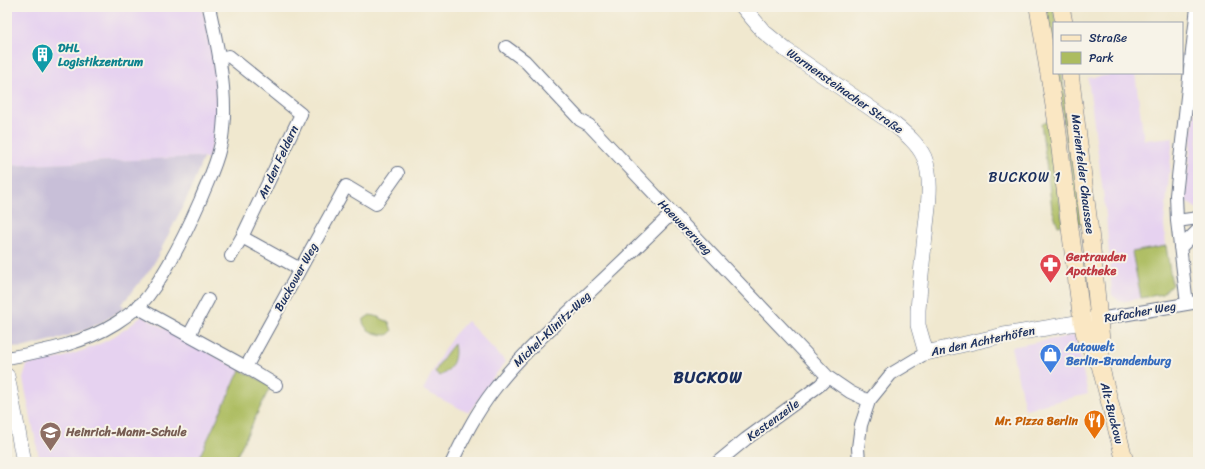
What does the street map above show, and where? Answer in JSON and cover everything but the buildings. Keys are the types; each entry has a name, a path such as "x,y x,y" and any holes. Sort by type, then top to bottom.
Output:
{"main road":[{"name":"Marienfelder Chaussee","path":"1038,7 1091,321"},
{"path":"1061,7 1064,22"},
{"name":"Marienfelder Chaussee","path":"1070,74 1091,236 1091,321 1086,340 1100,365"},
{"name":"Alt-Buckow","path":"1100,365 1125,462"}],"street":[{"path":"7,358 59,347 96,334 117,323 139,306 148,296 166,269 189,226 210,177 221,146 224,117 223,86 219,58 208,7"},
{"name":"Warmensteinacher Straße","path":"742,7 764,32 780,46 895,125 920,149 926,163 929,180 918,310 918,325 926,353"},
{"path":"1192,303 1180,248 1176,194 1197,7"},
{"name":"Haewererweg","path":"506,47 525,61 580,120 589,125 828,377 850,392 869,401"},
{"name":"An den Feldern","path":"219,58 229,56 301,114 242,237 231,256"},
{"name":"Buckower Weg","path":"246,367 300,270 343,184 376,204 398,173"},
{"name":"Michel-Klinitz-Weg","path":"452,462 469,427 492,392 512,368 544,335 672,213"},
{"path":"1177,221 1198,218"},
{"path":"1180,248 1198,230"},
{"path":"242,237 300,270"},
{"path":"189,335 208,300"},
{"name":"Rufacher Weg","path":"1091,321 1192,303"},
{"path":"139,306 144,311 276,385"},
{"name":"An den Achterhöfen","path":"859,462 861,425 869,401 891,374 926,353 1004,336 1091,321"},
{"path":"7,376 24,462"},
{"name":"Kestenzeile","path":"718,462 746,439 820,385 828,377"}],"shaded area":[{"path":"7,7 202,7 213,53 217,113 213,140 208,159 197,157 7,166"},
{"path":"1119,74 1135,74 1144,140 1173,137 1164,224 1166,246 1132,252 1141,298 1121,302 1112,295 1106,215 1088,78"},
{"path":"1198,82 1198,209 1197,209 1186,201"},
{"path":"197,157 203,158 190,192 152,267 121,304 125,307 102,322 85,330 61,338 21,348 11,345 7,335 7,166"},
{"path":"142,316 240,370 197,462 40,462 23,379 27,365 61,358 90,348 108,340"},
{"path":"467,321 506,362 491,380 469,413 423,390 444,350 454,335"},
{"name":"Autowelt Berlin-Brandenburg","path":"1075,335 1088,394 1025,409 1011,347"}],"green space":[{"path":"1046,7 1053,7 1056,22 1053,22 1053,48"},
{"path":"1057,74 1062,74 1082,223 1078,223"},
{"path":"1049,122 1063,225 1058,226 1052,209 1041,123"},
{"path":"1166,246 1172,285 1162,294 1141,298 1132,252"},
{"path":"370,315 389,322 392,331 388,335 381,335 367,329 363,322 364,319"},
{"path":"454,344 455,353 453,362 449,369 440,376 435,372 443,358"},
{"path":"240,370 271,385 234,462 197,462"}],"place":[{"name":"DHL Logistikzentrum","path":"42,74"},
{"name":"Gertrauden Apotheke","path":"1050,284"},
{"name":"Autowelt Berlin-Brandenburg","path":"1050,374"},
{"name":"Mr. Pizza Berlin","path":"1094,440"},
{"name":"Heinrich-Mann-Schule","path":"51,452"}],"district":[{"name":"BUCKOW 1","path":"1025,177"},
{"name":"BUCKOW","path":"708,377"}]}
